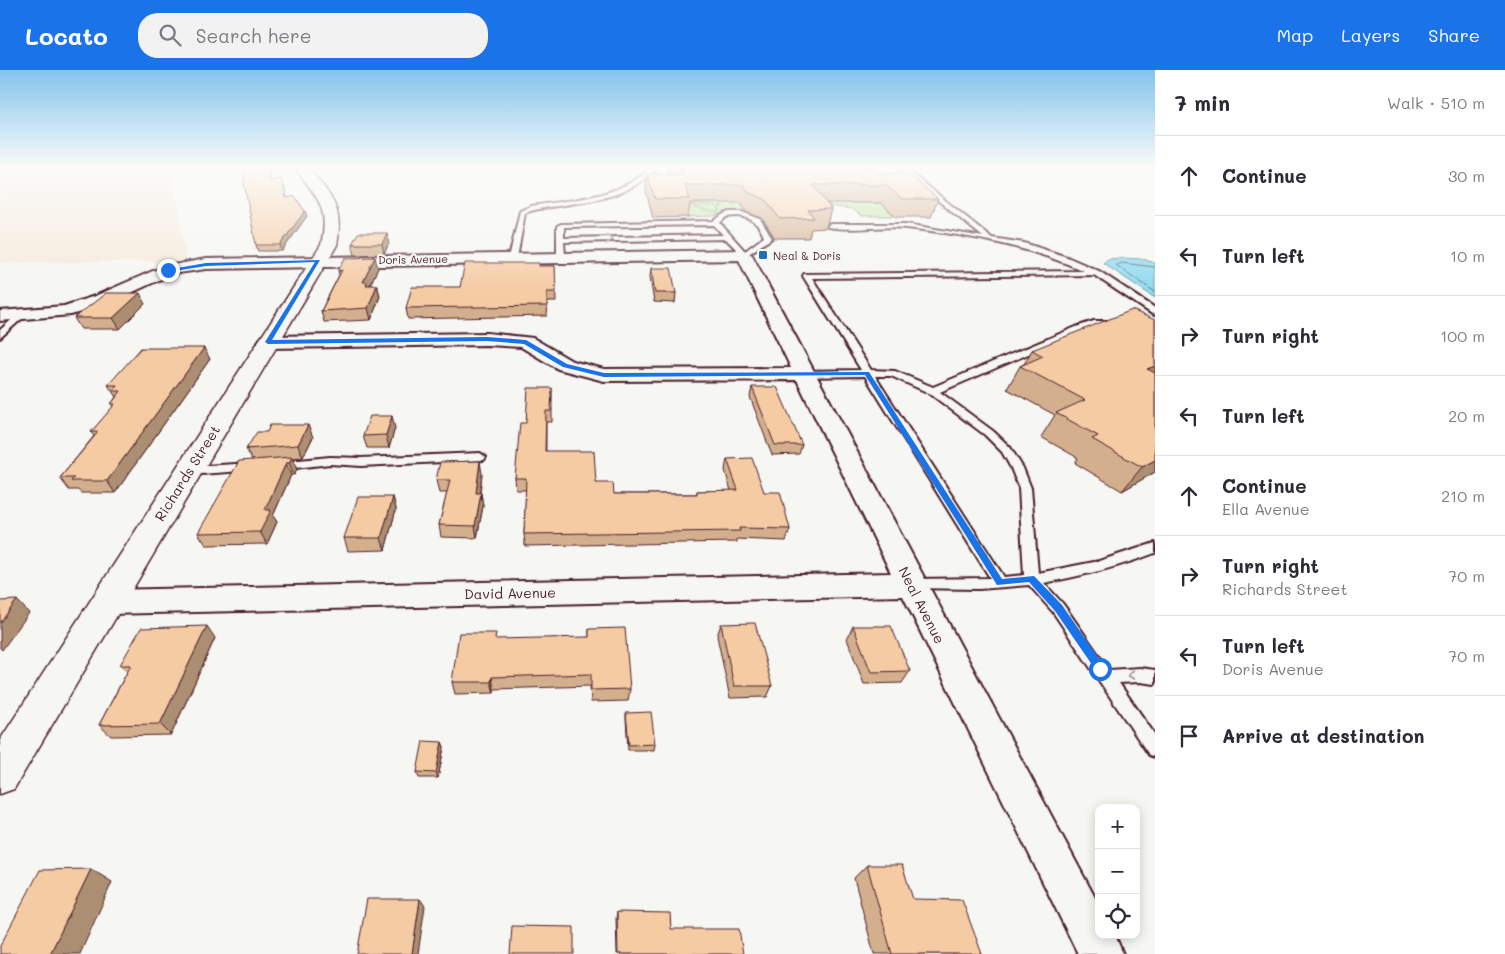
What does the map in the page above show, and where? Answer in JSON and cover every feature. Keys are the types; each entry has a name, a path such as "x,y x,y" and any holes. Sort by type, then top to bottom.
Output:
{"street":[{"name":"Richards Street","path":"0,775 329,245 334,227 331,209"},
{"name":"Doris Avenue","path":"0,316 22,316 65,311 101,300 168,270 206,264 561,258 740,245"},
{"name":"Neal Avenue","path":"740,245 1101,954"},
{"path":"268,342 487,339 526,342 565,365 604,375 804,374"},
{"name":"David Avenue","path":"108,602 912,584"}],"lane":[{"path":"513,258 522,212 528,209"},
{"path":"952,209 990,240"},
{"path":"560,240 740,245 768,238 757,219 734,214 721,217 716,224"},
{"path":"561,258 560,226 562,225 716,224 740,245"},
{"path":"830,226 906,226 1021,245 1064,259 1096,273 1155,312"},
{"path":"1000,583 807,276 1096,273"},
{"path":"0,335 22,316"},
{"path":"933,391 1094,324 1128,323"},
{"path":"804,374 892,372 933,391 989,433 1006,450 1017,468 1025,488 1031,578 1058,608 1155,749"},
{"path":"188,472 298,464 312,460 343,459 361,462 480,457"},
{"path":"912,584 1000,583 1065,573 1131,558 1155,548"},
{"path":"1106,677 1140,675 1155,677"}],"shaded area":[{"path":"0,209 179,209 186,261 0,263"}],"green space":[{"path":"685,209 754,209 754,214 734,211 713,216 688,217"},
{"path":"852,209 888,209 895,216 862,216"}],"water":[{"path":"1108,259 1143,259 1155,263 1155,298 1103,263"}],"building":[{"path":"249,209 304,209 305,211 280,245 256,245"},
{"path":"773,209 825,209 808,210 814,218 780,219"},
{"path":"358,233 387,233 382,244 352,244"},
{"path":"375,257 363,282 367,282 366,285 377,285 368,308 321,311 342,270 338,271 345,258"},
{"path":"465,263 539,263 539,266 555,266 556,292 547,292 547,306 406,308 412,287 460,287"},
{"path":"651,268 671,268 676,293 655,293"},
{"path":"106,293 140,293 113,318 74,318"},
{"path":"1132,310 1155,320 1155,366 1147,369 1155,373 1155,460 1142,467 1092,439 1098,436 1056,413 1085,400 1020,366 1043,356 1032,350"},
{"path":"141,348 204,348 107,481 71,481 74,478 60,478 98,432 91,432 115,404 111,404 121,391 112,391 117,385 108,385"},
{"path":"752,387 777,387 802,445 775,445"},
{"path":"528,388 552,388 551,411 546,411 545,451 594,451 596,483 613,483 614,494 697,494 697,491 738,490 727,459 752,458 764,492 780,492 790,529 739,528 740,531 524,534 526,478 515,478 520,423 526,423"},
{"path":"370,416 392,416 386,435 363,436"},
{"path":"270,425 308,425 298,445 246,449 257,432 267,432"},
{"path":"292,457 289,463 286,463 265,510 271,510 260,532 198,533 239,461"},
{"path":"480,461 476,493 481,493 475,526 439,525 450,480 436,480 440,462"},
{"path":"358,497 393,497 381,538 344,538"},
{"path":"17,600 0,623 0,601"},
{"path":"755,623 772,686 734,686 721,624"},
{"path":"207,626 160,724 99,725 131,665 120,665 141,628"},
{"path":"853,626 891,626 910,671 871,672"},
{"path":"625,628 630,689 591,690 591,674 492,677 491,682 452,682 459,633 496,633 495,639 589,637 589,629"},
{"path":"651,712 655,744 629,745 626,713"},
{"path":"423,741 442,742 436,773 417,772"},
{"path":"867,865 902,865 913,899 962,900 982,954 892,954"},
{"path":"91,869 50,954 0,954 0,946 40,870"},
{"path":"367,899 420,899 412,954 357,954"},
{"path":"617,912 670,913 671,929 739,929 743,954 618,954"},
{"path":"512,926 574,927 574,954 510,954"}],"place":[{"name":"Neal & Doris","path":"763,255"}],"route":[{"path":"168,270 206,264 318,261 268,342 487,339 526,342 565,365 604,375 867,373 1000,583 1031,578 1058,608 1100,669"}]}
